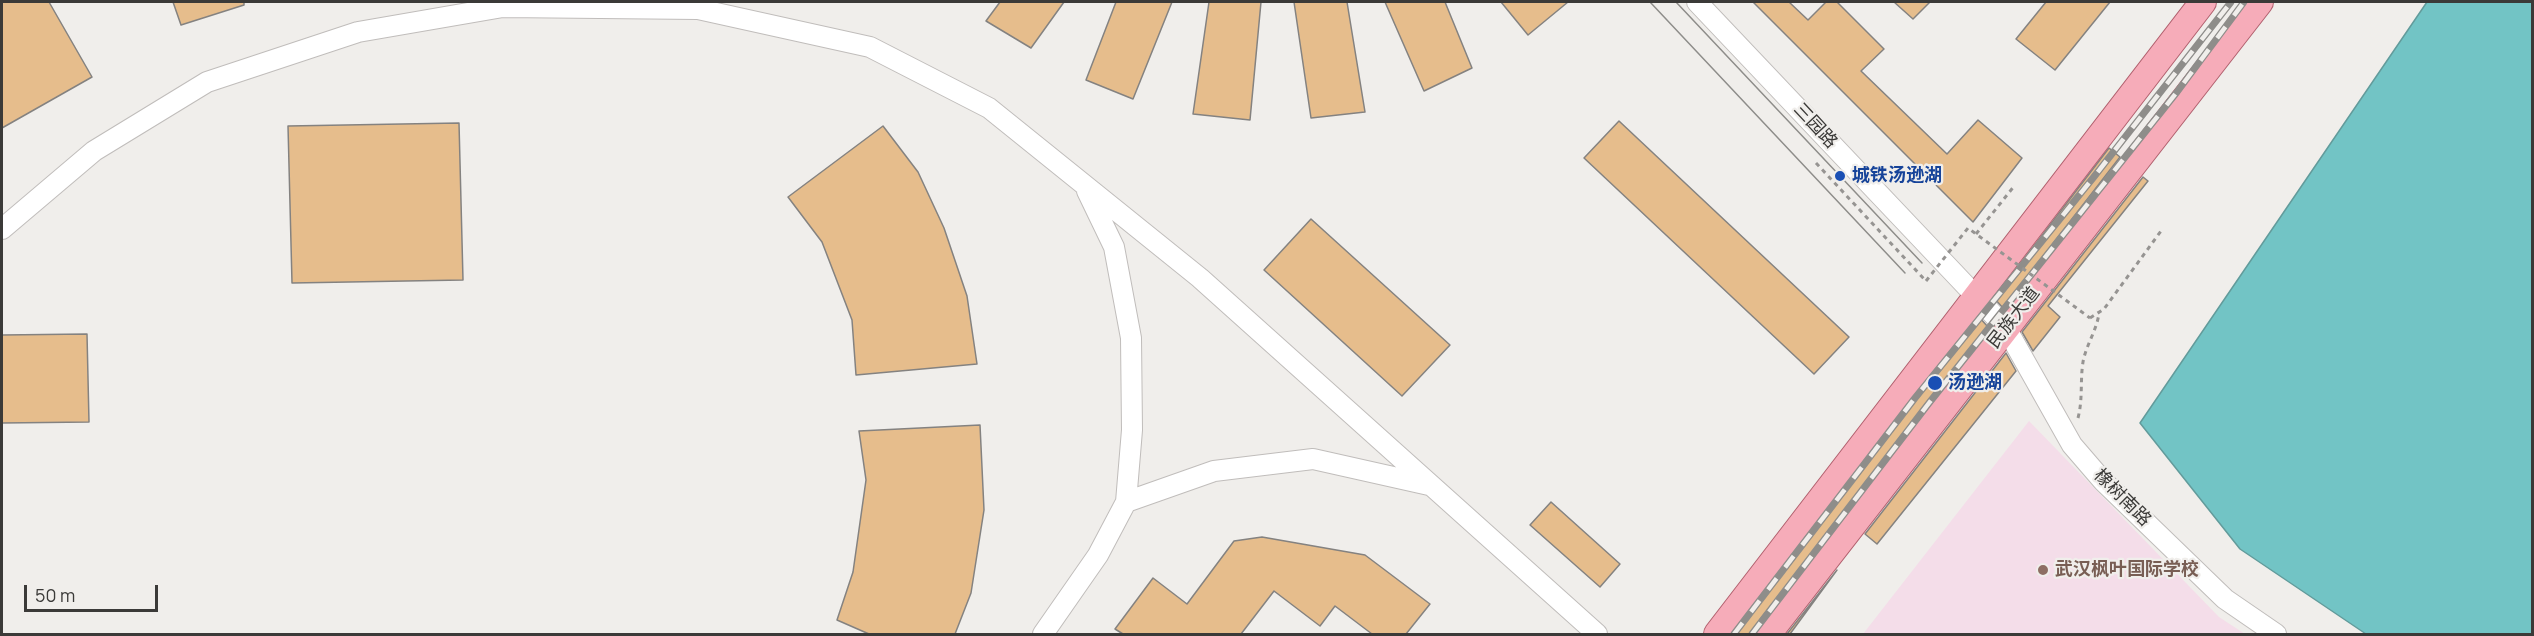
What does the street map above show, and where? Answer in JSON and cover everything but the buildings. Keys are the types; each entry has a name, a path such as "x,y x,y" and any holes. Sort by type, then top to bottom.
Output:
{"main road":[{"path":"1718,634 2203,2"},
{"name":"民族大道","path":"1768,634 2260,2"}],"street":[{"name":"三园路","path":"1697,2 2007,328"},
{"path":"2,229 94,151 207,82 358,32 447,9 503,7 698,9 870,47 989,108 1084,184 1200,278 1597,634"},
{"path":"1043,634 1098,555 1126,502 1132,430 1131,338 1114,247 1084,184"},
{"name":"橡树南路","path":"2007,328 2072,445 2103,481 2225,599 2276,634"},
{"path":"1126,502 1214,471 1313,459 1431,486"}],"path":[{"path":"1816,164 1926,281 1968,228 2090,318 2104,309 2161,231"},
{"path":"1976,234 2015,185"},
{"path":"2072,445 2082,401 2083,360 2097,327 2099,313"}],"shaded area":[{"name":"武汉枫叶国际学校","path":"2029,421 2219,617 2245,634 1863,634"}],"water":[{"path":"2427,2 2532,2 2532,634 2366,634 2240,549 2140,423"}],"tram line":[{"path":"1650,2 1905,273"},
{"path":"1676,2 1922,263"}],"railway":[{"path":"1734,634 1915,398 2093,178 2231,2"},
{"path":"1752,634 1929,403 2177,92 2244,2"}],"place":[{"name":"城铁汤逊湖","path":"1840,176"},
{"name":"汤逊湖","path":"1935,383"},
{"name":"武汉枫叶国际学校","path":"2043,570"}]}
